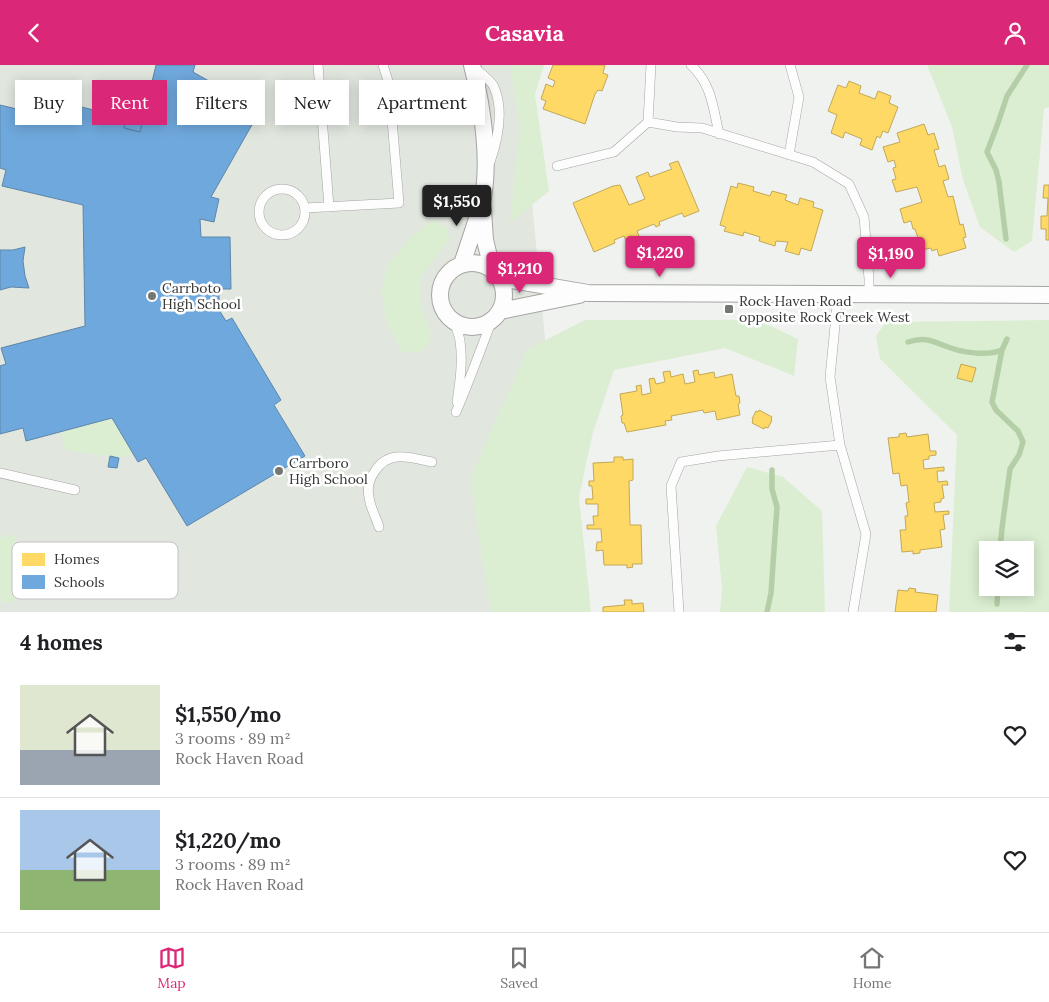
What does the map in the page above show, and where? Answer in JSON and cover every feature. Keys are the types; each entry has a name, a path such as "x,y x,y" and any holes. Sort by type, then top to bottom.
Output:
{"street":[{"path":"472,65 485,131 482,200 485,240 496,274 504,289 504,300 496,315"},
{"path":"462,264 482,200"},
{"path":"588,293 496,315 483,325 473,327 463,326 447,315 440,295 441,285 446,276 462,264 472,262 482,264 496,274 588,293 1049,295"}],"lane":[{"path":"318,65 329,207"},
{"path":"305,208 399,203 389,84 383,65"},
{"path":"557,167 614,152 648,122 651,65"},
{"path":"691,65 707,84 719,133"},
{"path":"789,155 799,97 790,65"},
{"path":"648,122 677,127 702,128 719,133 813,162 849,184 864,217 869,295"},
{"path":"275,190 290,190 302,201 305,208 305,215 298,229 284,235 270,232 260,221 258,214 262,199 275,190"},
{"path":"838,295 830,377 840,445 866,534 853,612"},
{"path":"454,321 460,341 461,355 456,412 496,315"},
{"path":"679,612 671,486 681,462 718,456 840,445"},
{"path":"379,527 368,496 370,478 380,462 392,457 405,457 432,462"},
{"path":"0,473 75,490"}],"shaded area":[{"name":"Carrboro High School","path":"0,65 519,65 571,612 0,612"}],"green space":[{"path":"510,65 544,65 535,95 549,191 510,223 520,126"},
{"path":"927,65 1049,65 1049,107 1044,109 1032,241 1014,252 980,227 963,180 952,127"},
{"path":"432,221 447,227 449,240 420,278 421,307 430,332 429,345 418,353 402,352 388,325 381,292 387,266 414,234"},
{"path":"585,320 758,320 798,339 794,376 725,348 614,370 593,432 579,497 591,612 491,612 470,479 528,349"},
{"path":"1049,320 1049,612 949,612 957,435 880,359 876,336 886,322"},
{"path":"112,418 133,453 119,458 65,450 61,432"},
{"path":"747,467 783,477 822,511 825,612 720,612 722,588 716,526"},
{"path":"14,534 16,542 12,542 12,599 20,599 2,604 0,597 0,538"}],"building: Homes":[{"path":"553,65 605,65 603,73 608,75 602,91 598,90 595,94 585,124 543,109 546,101 541,99 546,84 553,87 555,81 548,78"},
{"path":"849,81 861,86 859,93 875,99 878,91 891,96 889,103 898,107 888,133 883,131 880,138 877,136 872,150 860,145 862,139 845,132 843,138 831,133 837,115 828,111 838,85 846,88"},
{"path":"924,124 928,135 934,133 939,149 934,150 939,167 945,165 949,179 943,181 948,197 953,196 960,225 963,224 966,237 963,238 966,248 939,256 937,249 932,251 931,248 917,251 917,248 915,249 912,240 918,238 915,229 913,229 911,221 904,223 900,209 922,202 917,187 896,192 892,180 896,179 893,168 896,167 894,160 888,162 883,147 900,142 897,133"},
{"path":"678,161 699,211 684,217 682,213 659,222 660,225 656,227 654,224 637,231 639,236 626,241 624,236 614,240 615,243 594,252 573,203 613,186 620,185 629,205 645,199 636,177 648,172 650,177 672,169 669,164"},
{"path":"738,183 754,187 753,191 770,196 772,191 787,195 785,200 798,205 800,198 814,202 813,207 823,210 811,251 801,248 799,255 785,251 788,242 776,241 775,246 759,241 760,237 744,232 743,236 724,231 726,227 720,225 731,186 737,188"},
{"path":"1044,185 1049,185 1049,240 1046,240 1046,229 1041,229 1041,216 1047,216 1048,198 1043,198"},
{"path":"961,364 976,368 972,382 957,378"},
{"path":"698,370 699,375 714,372 715,378 732,374 736,396 739,396 740,415 717,420 715,411 704,413 703,410 671,416 672,420 665,421 666,425 627,432 624,423 622,423 621,416 623,415 620,394 637,391 636,386 641,385 642,395 651,393 649,379 654,378 656,384 665,382 663,372 670,371 671,377 683,374 685,384 695,382 693,371"},
{"path":"759,410 772,417 768,428 765,427 764,429 752,423 756,411 758,412"},
{"path":"906,433 907,437 928,434 930,451 936,451 936,455 929,456 929,459 923,460 924,469 944,467 944,471 937,471 938,482 947,481 948,485 942,485 944,498 941,499 941,502 934,503 935,512 949,511 949,514 943,515 945,529 940,530 942,547 920,550 920,553 913,554 913,551 902,552 900,530 906,530 905,516 908,516 906,503 909,502 907,485 901,486 899,473 893,474 888,438 899,437 899,434"},
{"path":"614,457 623,457 623,460 633,459 633,480 629,481 630,525 641,525 642,564 632,564 633,567 627,568 627,565 604,565 603,550 596,551 597,542 602,542 601,529 587,529 587,525 594,525 593,516 598,516 598,504 586,504 586,499 593,499 592,486 589,486 589,481 594,481 593,463 614,462"},
{"path":"909,588 916,589 915,592 938,595 936,612 895,612 898,590 908,591"},
{"path":"624,600 632,600 632,604 643,603 644,612 603,612 603,607 625,605"}],"building: Schools":[{"name":"Carrboto High School","path":"156,65 195,65 193,72 207,80 177,80 177,125 252,125 211,197 219,199 214,222 200,219 201,237 230,237 231,289 219,289 219,310 226,321 232,318 281,400 274,405 305,456 187,526 146,458 138,462 112,418 26,441 23,428 0,434 0,366 6,364 1,348 85,326 83,205 2,186 6,170 0,168 0,105 15,109 15,125 82,125 82,107 92,110 92,125 125,125 124,128 140,132 142,125 167,125 167,80 152,80"},
{"path":"125,125 142,125 140,132 124,128"},
{"path":"25,247 23,261 29,288 11,287 0,290 0,250 13,250"},
{"path":"110,456 119,458 117,468 108,467"}],"waterway":[{"path":"1006,239 999,182 996,170 987,152 1007,96 1027,65"},
{"path":"1001,541 1010,469 1019,455 1023,442 1018,431 996,410 992,402 1002,350 1007,339"},
{"path":"908,342 925,340 957,350 976,353 990,353 1002,350"},
{"path":"767,612 771,593 777,507 772,489 772,470"},
{"path":"997,596 997,604"}],"place":[{"name":"Carrboto High School","path":"152,296"},
{"name":"Rock Haven Road opposite Rock Creek West","path":"729,309"},
{"name":"Carrboro High School","path":"279,471"}]}
